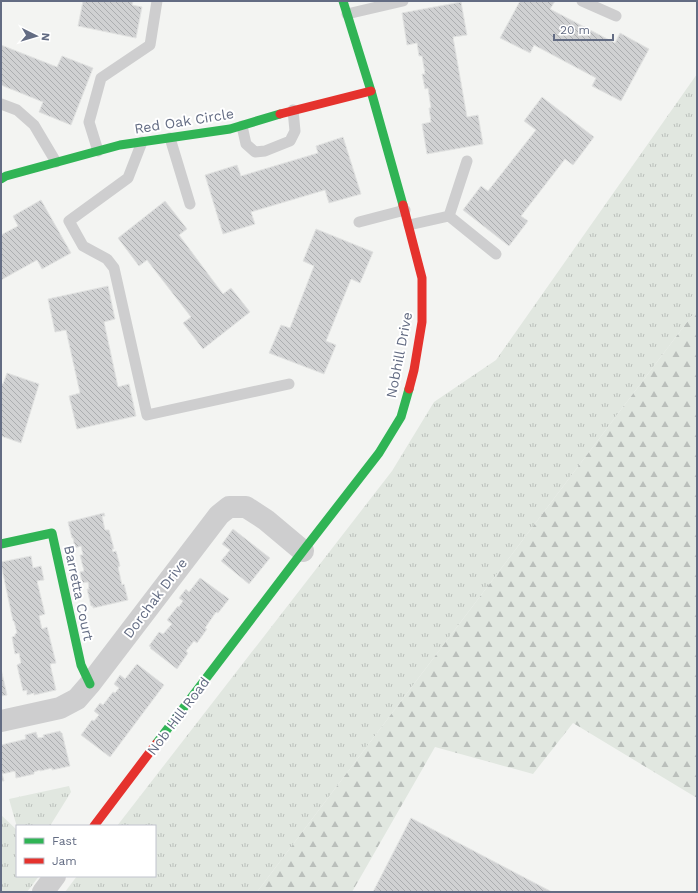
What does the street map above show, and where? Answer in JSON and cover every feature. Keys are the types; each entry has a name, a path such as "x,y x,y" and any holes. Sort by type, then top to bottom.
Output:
{"street":[{"name":"Nobhill Drive","path":"262,606 303,550 379,453 401,417 414,370 422,322 422,278 409,225 371,91 343,1"},
{"name":"Red Oak Circle","path":"1,179 6,176 120,145 230,129 293,110 371,91"},
{"name":"Dorchak Drive","path":"1,721 60,708 77,699 218,515 229,507 246,507 266,520 303,550"},
{"name":"Barretta Court","path":"1,544 52,533 81,664 90,684"},
{"name":"Nob Hill Road","path":"95,825 262,606"},
{"path":"43,892 55,877"}],"lane":[{"path":"98,151 89,122 101,78 150,45 157,1"},
{"path":"347,14 403,1"},
{"path":"582,1 616,16"},
{"path":"1,104 17,110 34,125 56,162"},
{"path":"242,126 246,144 255,152 265,151 290,141 295,131 293,110"},
{"path":"170,138 190,204"},
{"path":"142,142 128,178 69,221 83,246 107,259 114,268 147,415 289,384"},
{"path":"449,216 467,161"},
{"path":"359,222 405,210"},
{"path":"409,225 449,216"},
{"path":"449,216 496,254"}],"green space":[{"path":"697,74 697,309 257,892 65,892 76,877 156,877 156,825 118,825 392,471 434,402 496,360"},
{"path":"697,309 697,798 573,723 533,774 435,747 352,892 257,892"},
{"path":"69,786 71,792 51,825 16,825 9,799"},
{"path":"1,815 16,829 16,877 38,877 27,892 1,892"}],"building":[{"path":"83,1 133,1 132,5 142,7 136,38 78,26"},
{"path":"520,1 555,1 550,9 615,43 620,33 649,49 621,101 592,86 596,78 534,45 530,53 500,38"},
{"path":"461,2 467,35 453,37 467,117 478,115 483,144 427,154 422,124 431,122 429,108 431,108 428,88 425,89 422,74 425,74 422,56 419,56 417,43 407,45 402,13"},
{"path":"1,45 57,67 62,56 93,68 71,125 39,112 43,102 1,85"},
{"path":"542,97 594,137 573,165 565,159 521,216 528,221 509,246 463,210 481,186 488,191 536,130 524,121"},
{"path":"343,137 361,194 329,203 325,190 251,212 255,224 223,234 205,175 237,165 241,176 318,153 316,146"},
{"path":"41,200 71,253 42,269 37,260 1,280 1,235 18,226 13,216"},
{"path":"165,201 187,229 179,235 223,294 231,288 250,312 203,349 183,323 191,317 147,260 139,266 118,238"},
{"path":"316,229 373,252 360,283 351,279 326,341 336,345 324,374 269,353 281,325 290,328 314,266 303,261"},
{"path":"108,286 115,319 104,322 118,387 129,384 136,416 77,429 69,396 80,393 66,330 55,332 48,299"},
{"path":"7,373 39,384 21,443 1,436 1,383 3,384"},
{"path":"104,513 105,516 102,516 105,530 109,530 114,549 112,549 113,552 116,551 120,566 118,567 122,585 124,584 128,600 93,608 93,606 91,606 87,589 89,589 88,582 82,583 80,572 84,571 80,555 83,555 81,546 75,548 68,522"},
{"path":"233,529 270,558 249,584 221,561 230,550 222,544"},
{"path":"31,556 33,568 41,566 44,580 37,581 45,614 39,616 42,629 47,627 56,663 50,664 56,690 27,695 27,690 23,691 17,665 21,663 19,653 15,654 12,637 17,633 13,621 1,562"},
{"path":"200,578 229,599 218,613 216,612 205,628 207,629 197,643 194,641 186,651 188,653 177,669 149,646 159,632 163,634 172,624 167,620 183,601 179,598 186,589 189,592"},
{"path":"137,664 164,685 110,757 81,735 92,720 94,721 99,715 94,711 100,703 103,705 113,692 115,693 119,688 114,684 120,675 125,679"},
{"path":"1,669 7,695 1,696"},
{"path":"60,731 62,733 70,766 52,770 52,768 40,770 34,772 34,774 16,778 15,771 2,774 4,781 1,781 1,745 26,739 25,735 36,732 38,738 44,737 43,735"},
{"path":"411,818 552,892 373,892"}],"traffic: fast":[{"path":"343,1 371,91 403,205"},
{"path":"1,179 6,176 120,145 230,129 280,114"},
{"path":"156,744 379,453 401,417 409,389"},
{"path":"1,544 52,533 81,665 90,684"}],"traffic: jam":[{"path":"280,114 371,91"},
{"path":"403,205 422,278 422,322 414,370 409,389"},
{"path":"95,825 156,744"}]}
